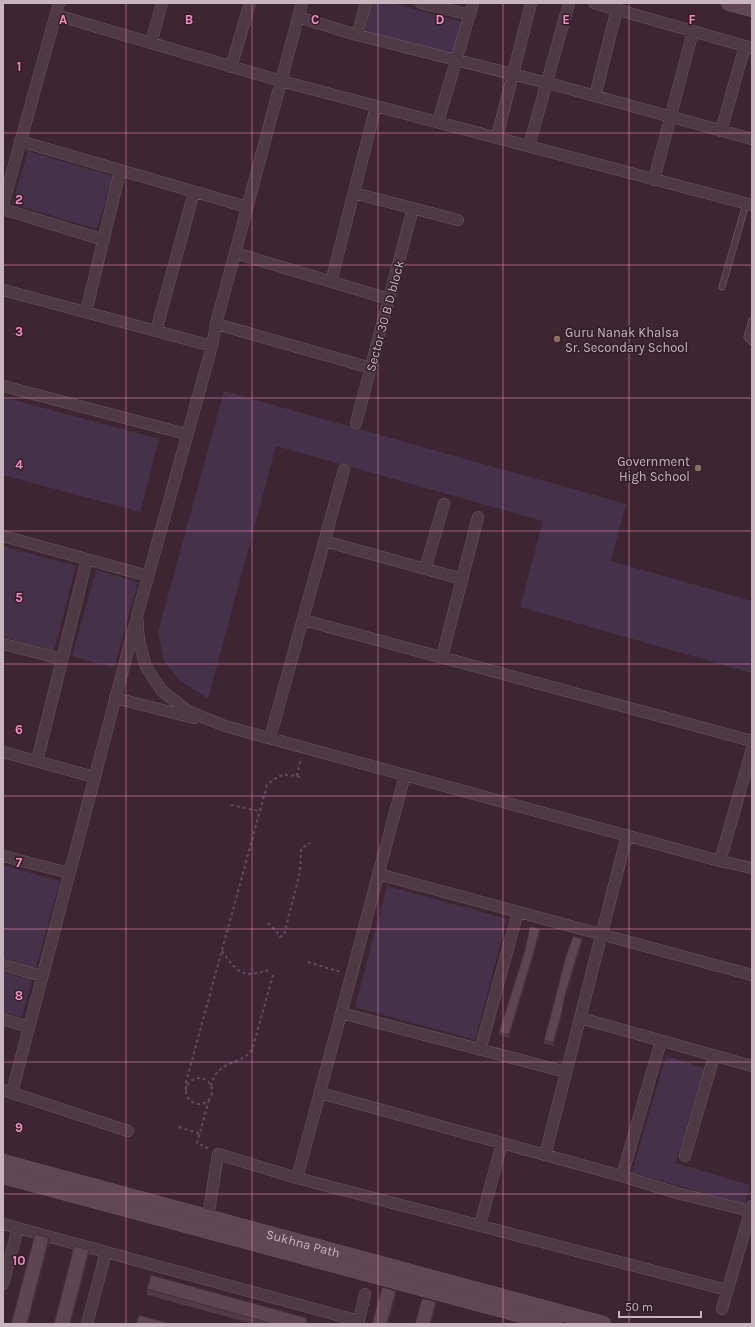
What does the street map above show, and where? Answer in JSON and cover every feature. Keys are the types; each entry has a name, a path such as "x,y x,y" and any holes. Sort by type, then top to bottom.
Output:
{"main road":[{"path":"729,3 752,9"},
{"name":"Sukhna Path","path":"3,1162 603,1324"},
{"name":"Sukhna Path","path":"3,1176 556,1324"}],"street":[{"path":"3,205 59,3"},
{"path":"151,43 162,3"},
{"path":"231,67 250,3"},
{"path":"128,1131 7,1091 29,1027 115,698 186,434 212,346 216,324 302,3"},
{"path":"357,35 366,3"},
{"path":"421,3 470,15"},
{"path":"438,122 473,3"},
{"path":"497,137 531,3"},
{"path":"529,146 548,83 569,3"},
{"path":"594,3 748,47 721,131"},
{"path":"595,96 617,9"},
{"path":"56,15 281,81 749,205"},
{"path":"298,17 357,35 548,83 752,139"},
{"path":"654,180 693,31"},
{"path":"331,282 376,106"},
{"path":"20,141 247,207"},
{"path":"86,312 120,170"},
{"path":"156,331 194,192"},
{"path":"354,193 458,220"},
{"name":"Sector 30 B D block","path":"356,423 414,208"},
{"path":"3,209 104,240"},
{"path":"235,253 389,299"},
{"path":"3,290 212,346"},
{"path":"216,324 371,368"},
{"path":"3,386 186,434"},
{"path":"270,738 344,470"},
{"path":"424,569 444,504"},
{"path":"442,657 478,517"},
{"path":"3,536 148,576"},
{"path":"324,541 462,579"},
{"path":"37,761 87,559"},
{"path":"137,616 139,641 146,667 162,691 188,711 225,726"},
{"path":"303,620 752,741"},
{"path":"3,644 62,659"},
{"path":"115,698 304,747 752,868"},
{"path":"720,860 752,749"},
{"path":"3,752 94,777"},
{"path":"297,1178 405,775"},
{"path":"545,1155 627,835"},
{"path":"3,856 69,873"},
{"path":"378,874 752,975"},
{"path":"480,1050 518,912"},
{"path":"3,965 42,976"},
{"path":"341,1013 566,1072"},
{"path":"580,1018 752,1066"},
{"path":"3,1019 29,1027"},
{"path":"622,1176 661,1041"},
{"path":"685,1156 714,1056"},
{"path":"320,1093 622,1176 677,1193 751,1208 722,1309"},
{"path":"480,1225 502,1143"},
{"path":"208,1217 218,1154 297,1178 727,1290"},
{"path":"3,1224 358,1323 365,1294"},
{"path":"3,1284 18,1228"},
{"path":"87,1324 106,1252"}],"lane":[{"path":"722,287 749,205"},
{"path":"752,320 747,337 752,342"}],"path":[{"path":"297,776 304,747"},
{"path":"210,1098 203,1104 194,1103 188,1098 186,1082 266,785 276,777 284,774 302,778"},
{"path":"231,805 260,811"},
{"path":"268,923 280,937 284,935 300,872 301,849 310,843"},
{"path":"222,951 232,965 238,970 249,975 268,970"},
{"path":"308,962 351,975"},
{"path":"218,1154 197,1143 211,1095 211,1086 216,1074 224,1066 246,1057 252,1050 273,975"},
{"path":"186,1089 190,1082 197,1078 206,1080 211,1086"},
{"path":"179,1127 200,1134"}],"shaded area":[{"path":"372,3 392,3 462,22 453,55 365,31"},
{"path":"28,151 113,176 97,229 12,204"},
{"path":"224,391 626,504 611,561 752,601 752,673 520,607 543,521 276,446 208,699 179,680 164,661 158,632"},
{"path":"3,397 159,439 140,512 3,475"},
{"path":"3,546 76,566 54,651 3,637"},
{"path":"96,570 138,582 114,668 72,656"},
{"path":"3,865 60,881 36,968 3,958"},
{"path":"387,886 507,919 475,1040 355,1007"},
{"path":"3,972 32,980 22,1017 3,1012"},
{"path":"666,1056 704,1068 676,1163 750,1185 744,1205 632,1172"}],"building":[{"path":"530,926 540,929 509,1035 499,1032 525,950"},
{"path":"573,936 582,939 553,1043 544,1040 565,959"},
{"path":"35,1234 49,1238 27,1324 11,1324"},
{"path":"74,1246 89,1250 70,1324 54,1324"},
{"path":"151,1275 307,1318 305,1324 273,1324 147,1289"},
{"path":"382,1287 396,1291 387,1324 372,1324"},
{"path":"422,1298 436,1302 430,1324 415,1324"},
{"path":"139,1315 171,1324 136,1324"}],"place":[{"name":"Guru Nanak Khalsa Sr. Secondary School","path":"557,339"},
{"name":"Government High School","path":"698,468"}]}
